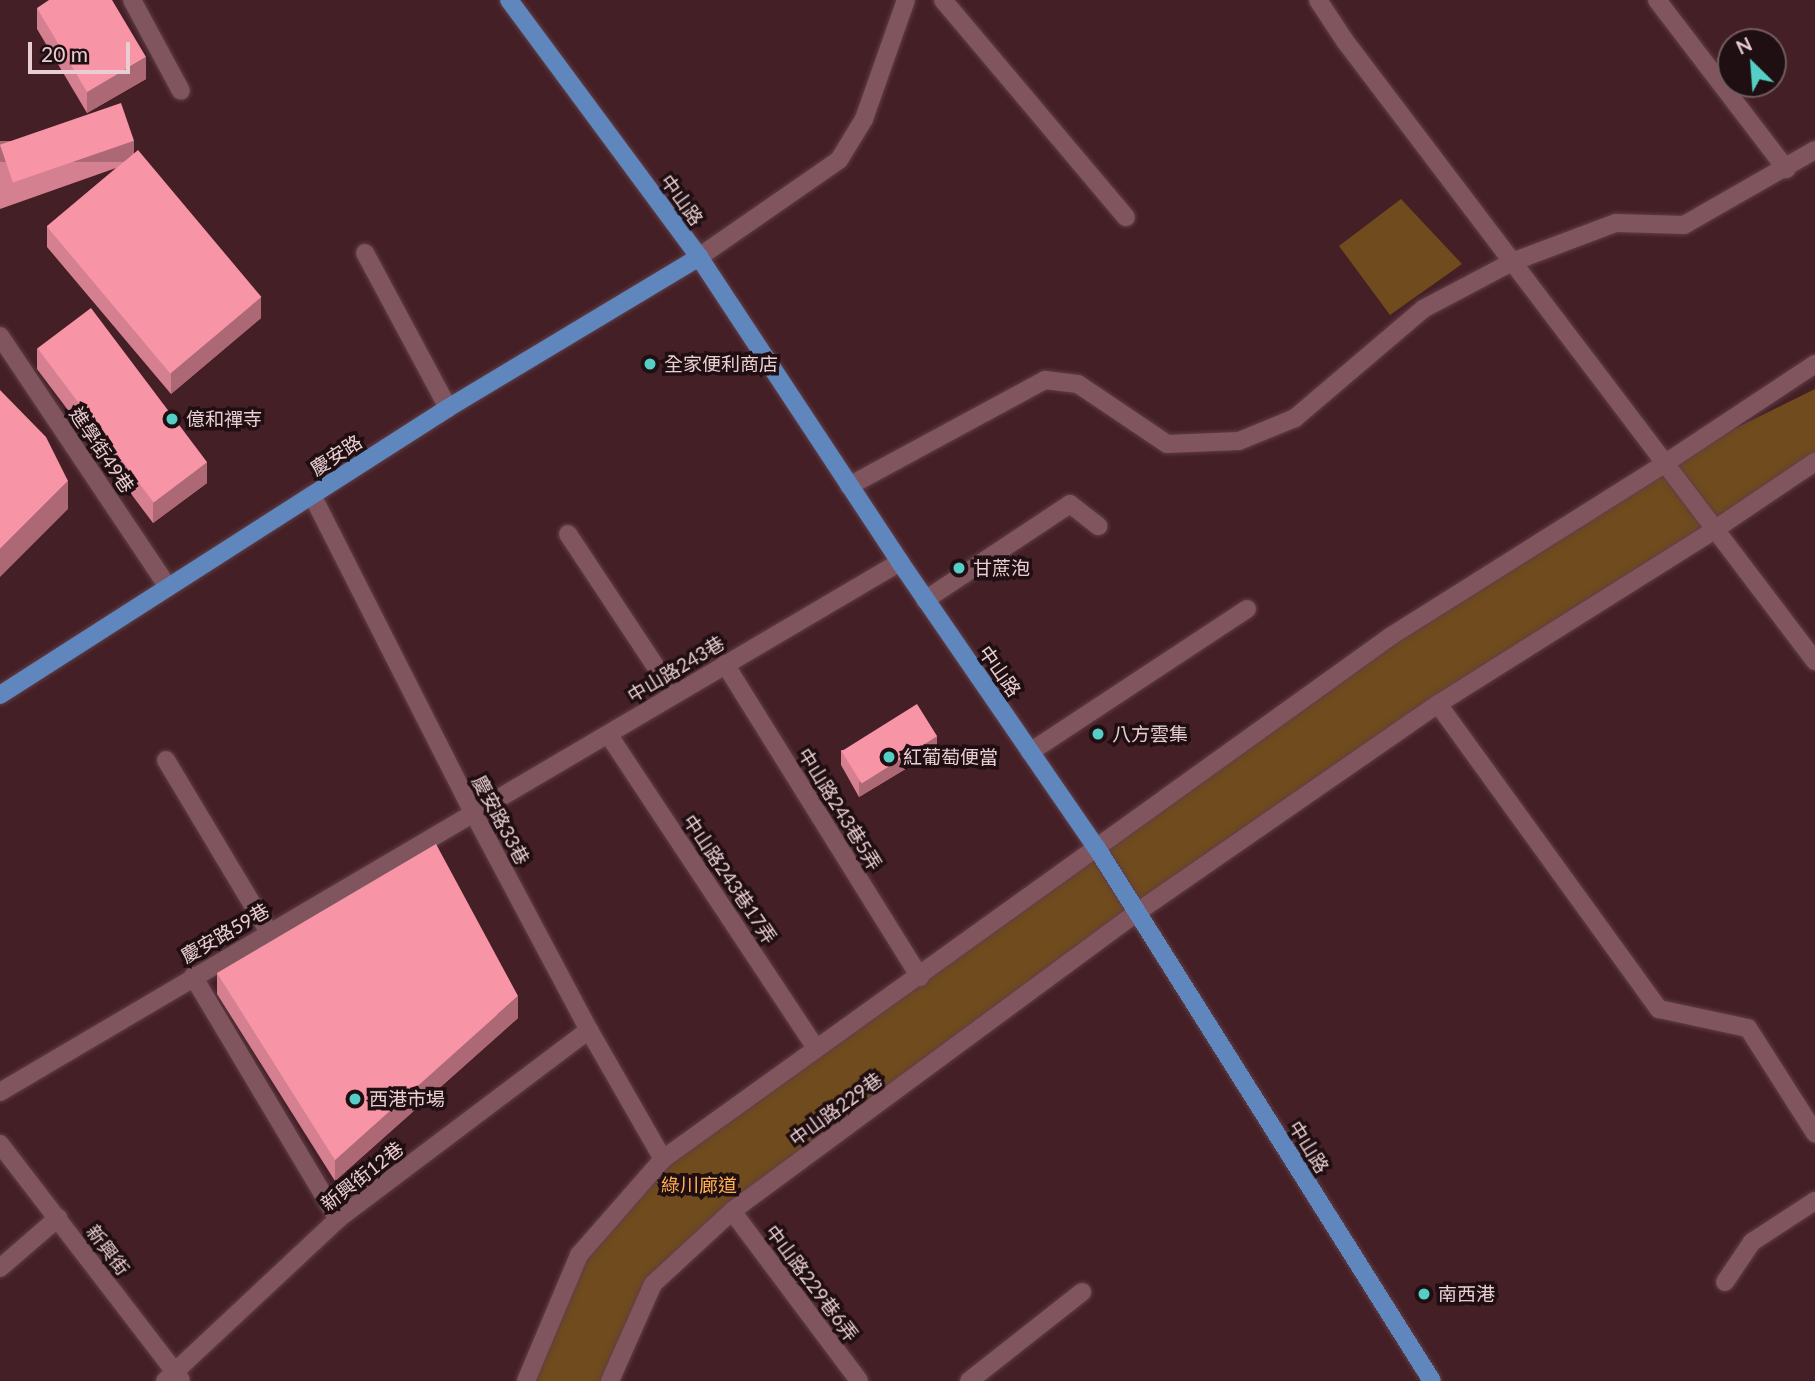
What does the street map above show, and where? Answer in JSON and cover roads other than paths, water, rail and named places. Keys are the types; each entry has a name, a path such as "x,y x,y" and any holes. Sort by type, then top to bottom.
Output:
{"main road":[{"name":"中山路","path":"509,0 699,257 925,600 1098,850 1432,1381"},
{"name":"慶安路","path":"0,695 448,408 699,257"}],"street":[{"path":"132,0 181,91"},
{"path":"699,257 839,160 864,119 905,0"},
{"path":"943,0 1126,217"},
{"path":"1318,0 1345,41 1815,661"},
{"path":"1657,0 1786,169"},
{"path":"849,486 1045,380 1078,384 1167,444 1239,441 1295,418 1423,309 1512,262 1616,223 1684,225 1815,150"},
{"path":"365,253 448,408"},
{"name":"進學街49巷","path":"0,336 168,587"},
{"path":"526,1381 579,1255 663,1160 816,1048 1098,850 1391,636 1667,463 1815,364"},
{"name":"中山路229巷","path":"610,1381 653,1284 732,1211 1136,913 1438,704 1714,530 1815,462"},
{"name":"慶安路33巷","path":"312,495 474,814 589,1030 663,1160"},
{"path":"925,600 1070,504 1098,526"},
{"path":"568,534 674,694"},
{"name":"中山路243巷","path":"474,814 900,562"},
{"path":"1030,752 1247,609"},
{"name":"中山路243巷5弄","path":"725,664 920,977"},
{"path":"1438,704 1660,1009 1748,1028 1815,1133"},
{"name":"中山路243巷17弄","path":"608,734 816,1048"},
{"path":"166,760 269,932"},
{"name":"慶安路59巷","path":"0,1093 193,976 474,814"},
{"path":"193,976 338,1219"},
{"name":"新興街12巷","path":"174,1378 338,1219 589,1030"},
{"name":"新興街","path":"0,1144 174,1378"},
{"path":"1725,1282 1752,1241 1815,1201"},
{"name":"中山路229巷6弄","path":"732,1211 859,1381"},
{"path":"0,1268 58,1219"},
{"path":"969,1381 1082,1292"}],"place":[{"name":"全家便利商店","path":"650,364"},
{"name":"億和禪寺","path":"172,419"},
{"name":"甘蔗泡","path":"959,568"},
{"name":"八方雲集","path":"1098,734"},
{"name":"紅葡萄便當","path":"889,757"},
{"name":"西港市場","path":"355,1099"},
{"name":"南西港","path":"1424,1294"}],"park label":[{"name":"綠川廊道","path":"699,1185"}]}
